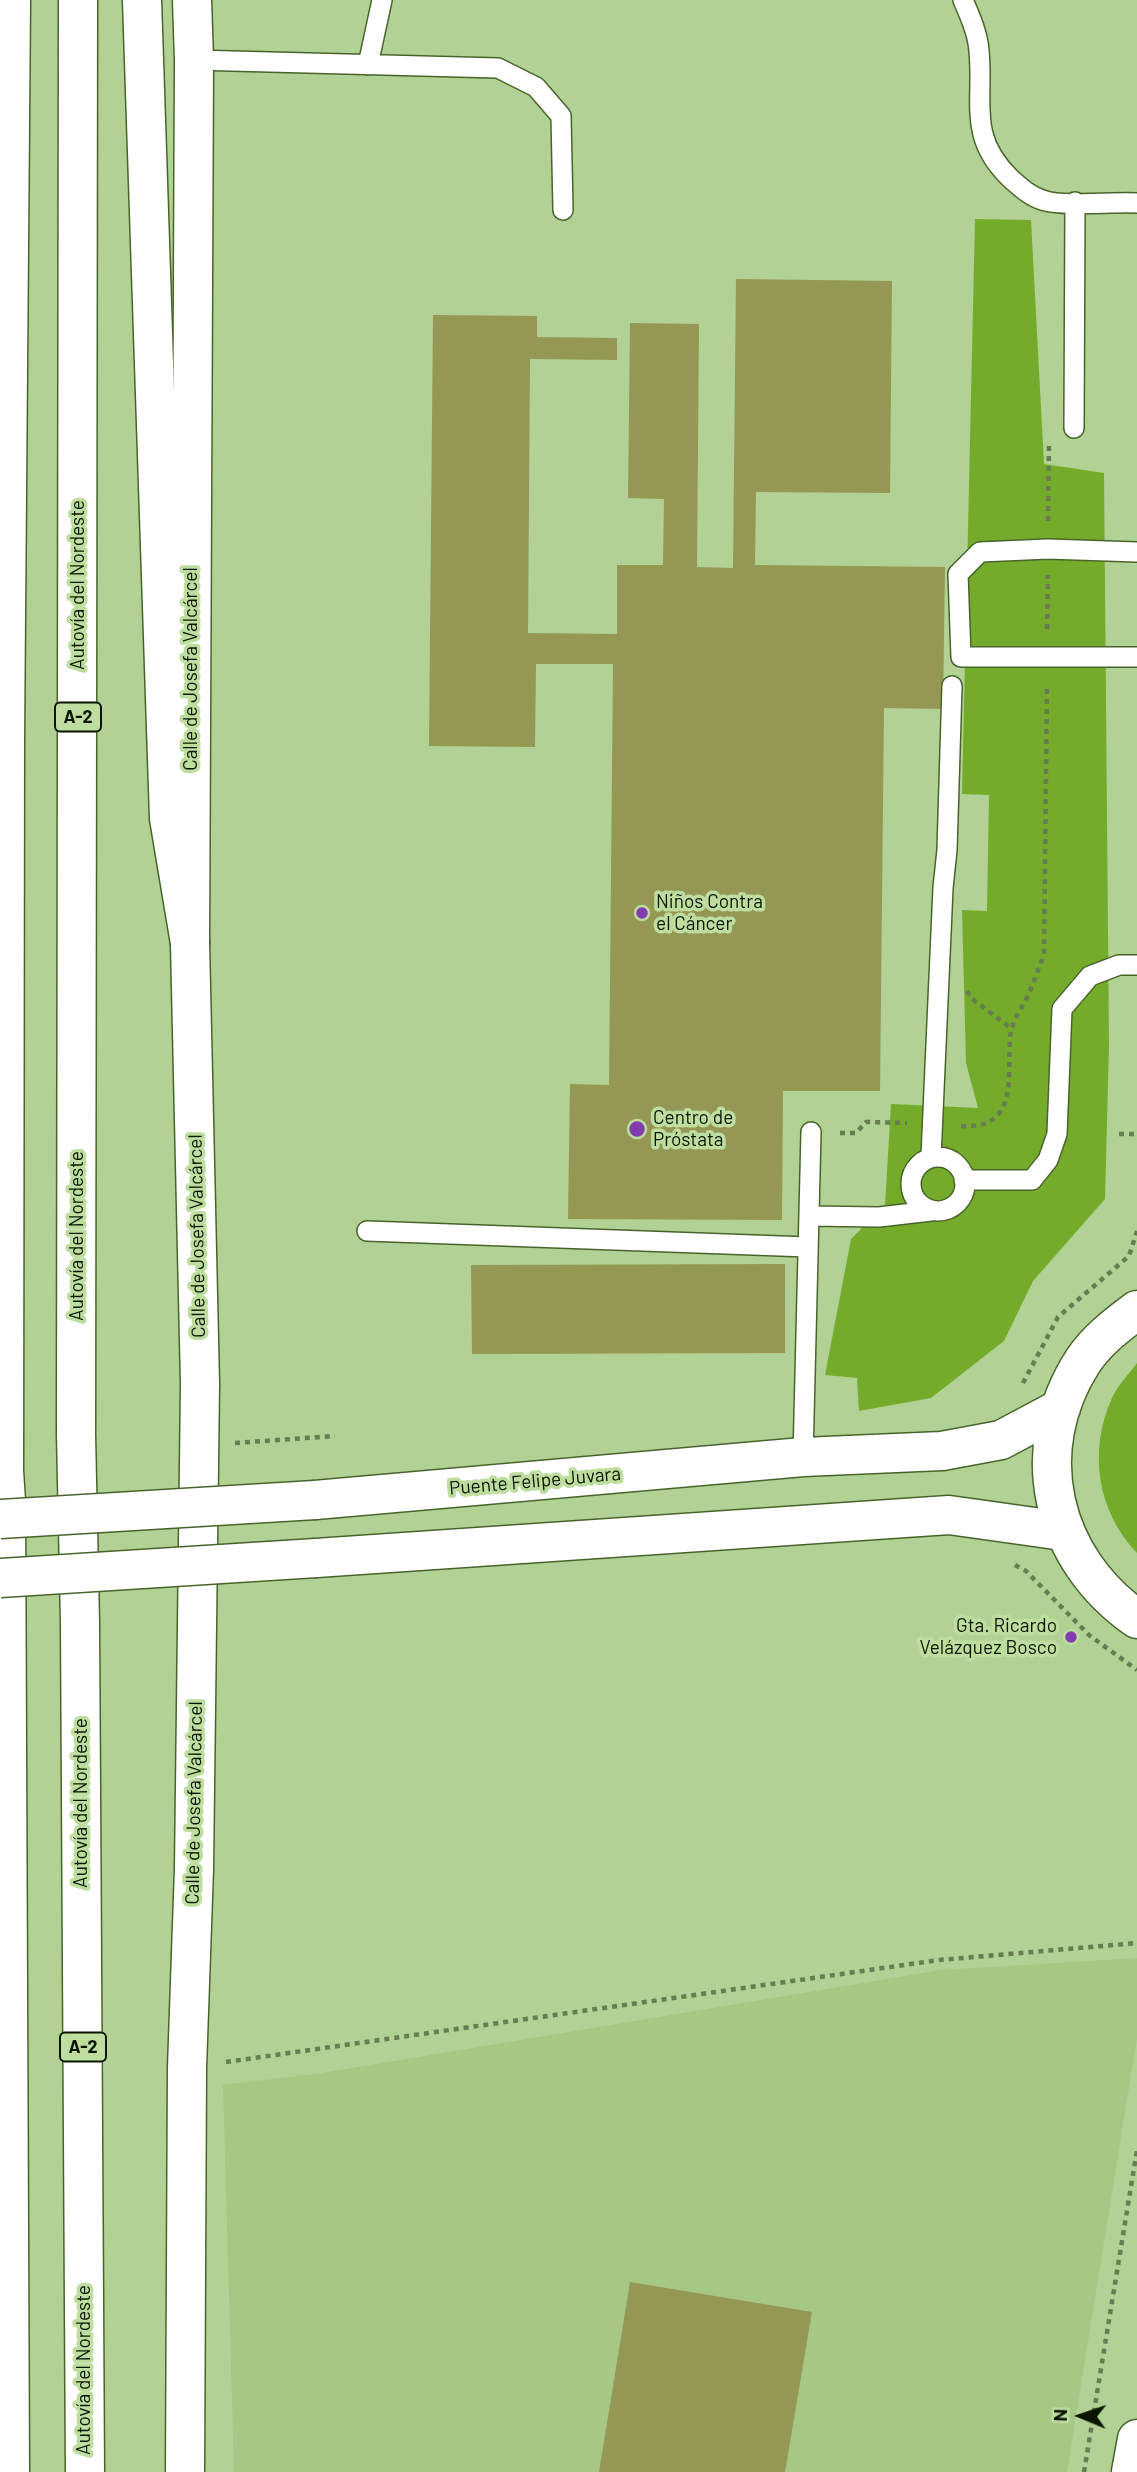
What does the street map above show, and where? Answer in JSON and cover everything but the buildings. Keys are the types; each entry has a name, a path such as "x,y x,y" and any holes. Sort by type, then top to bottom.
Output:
{"main road":[{"path":"10,2472 4,1388 5,738 11,0"},
{"name":"Autovía del Nordeste","path":"78,0 76,1434 80,1623 85,2472"},
{"path":"142,0 169,818 190,943"},
{"name":"Calle de Josefa Valcárcel","path":"185,2472 187,2067 194,1868 200,1384 190,943 194,60 192,0"},
{"path":"1137,1310 1110,1330 1084,1361 1061,1408 1052,1449 1054,1491 1063,1531 1084,1570 1113,1602 1137,1619"},
{"name":"Puente Felipe Juvara","path":"0,1519 315,1500 803,1457 942,1451 1002,1440 1061,1408"},
{"path":"0,1578 949,1515 1063,1531"},
{"path":"1131,2472 1137,2439"}],"lane":[{"path":"368,65 382,0"},
{"path":"963,0 979,50 979,107 985,146 1001,169 1022,190 1037,199 1052,202 1137,203"},
{"path":"194,60 498,68 536,87 561,116 563,210"},
{"path":"1074,428 1075,202"},
{"path":"1137,552 1048,549 980,552 958,574 961,657 1137,657"},
{"path":"931,1157 947,850 952,686"},
{"path":"964,1180 1032,1180 1048,1160 1057,1134 1062,1009 1090,976 1119,965 1137,965"},
{"path":"803,1457 811,1132"},
{"path":"809,1216 878,1217 940,1212 956,1205 965,1189 962,1171 949,1159 931,1157 916,1166 910,1183 915,1201 931,1211"},
{"path":"367,1231 808,1247"}],"path":[{"path":"1012,1029 1044,955"},
{"path":"1119,1134 1137,1134"},
{"path":"1013,1390 1024,1382 1058,1317 1129,1256 1137,1231"},
{"path":"257,1441 335,1436"},
{"path":"1004,1559 1026,1571 1089,1636 1137,1670"},
{"path":"187,2067 939,1960 1137,1943"},
{"path":"1084,2472 1137,2150"}],"shaded area":[{"path":"1137,1958 1137,2038 1067,2472 234,2472 223,2085 322,2073 941,1970"}],"green space":[{"path":"975,219 1031,220 1044,464 1104,473 1109,1045 1105,1199 1033,1281 1004,1341 931,1398 859,1411 857,1378 825,1375 851,1239 885,1205 891,1104 978,1108 966,1063 962,910 987,911 989,795 962,794"},
{"path":"1137,1363 1137,1553 1113,1519 1100,1480 1099,1459 1100,1439 1112,1398"}],"place":[{"name":"Niños Contra el Cáncer","path":"642,913"},
{"name":"Centro de Próstata","path":"637,1129"},
{"name":"Gta. Ricardo Velázquez Bosco","path":"1071,1637"}]}
